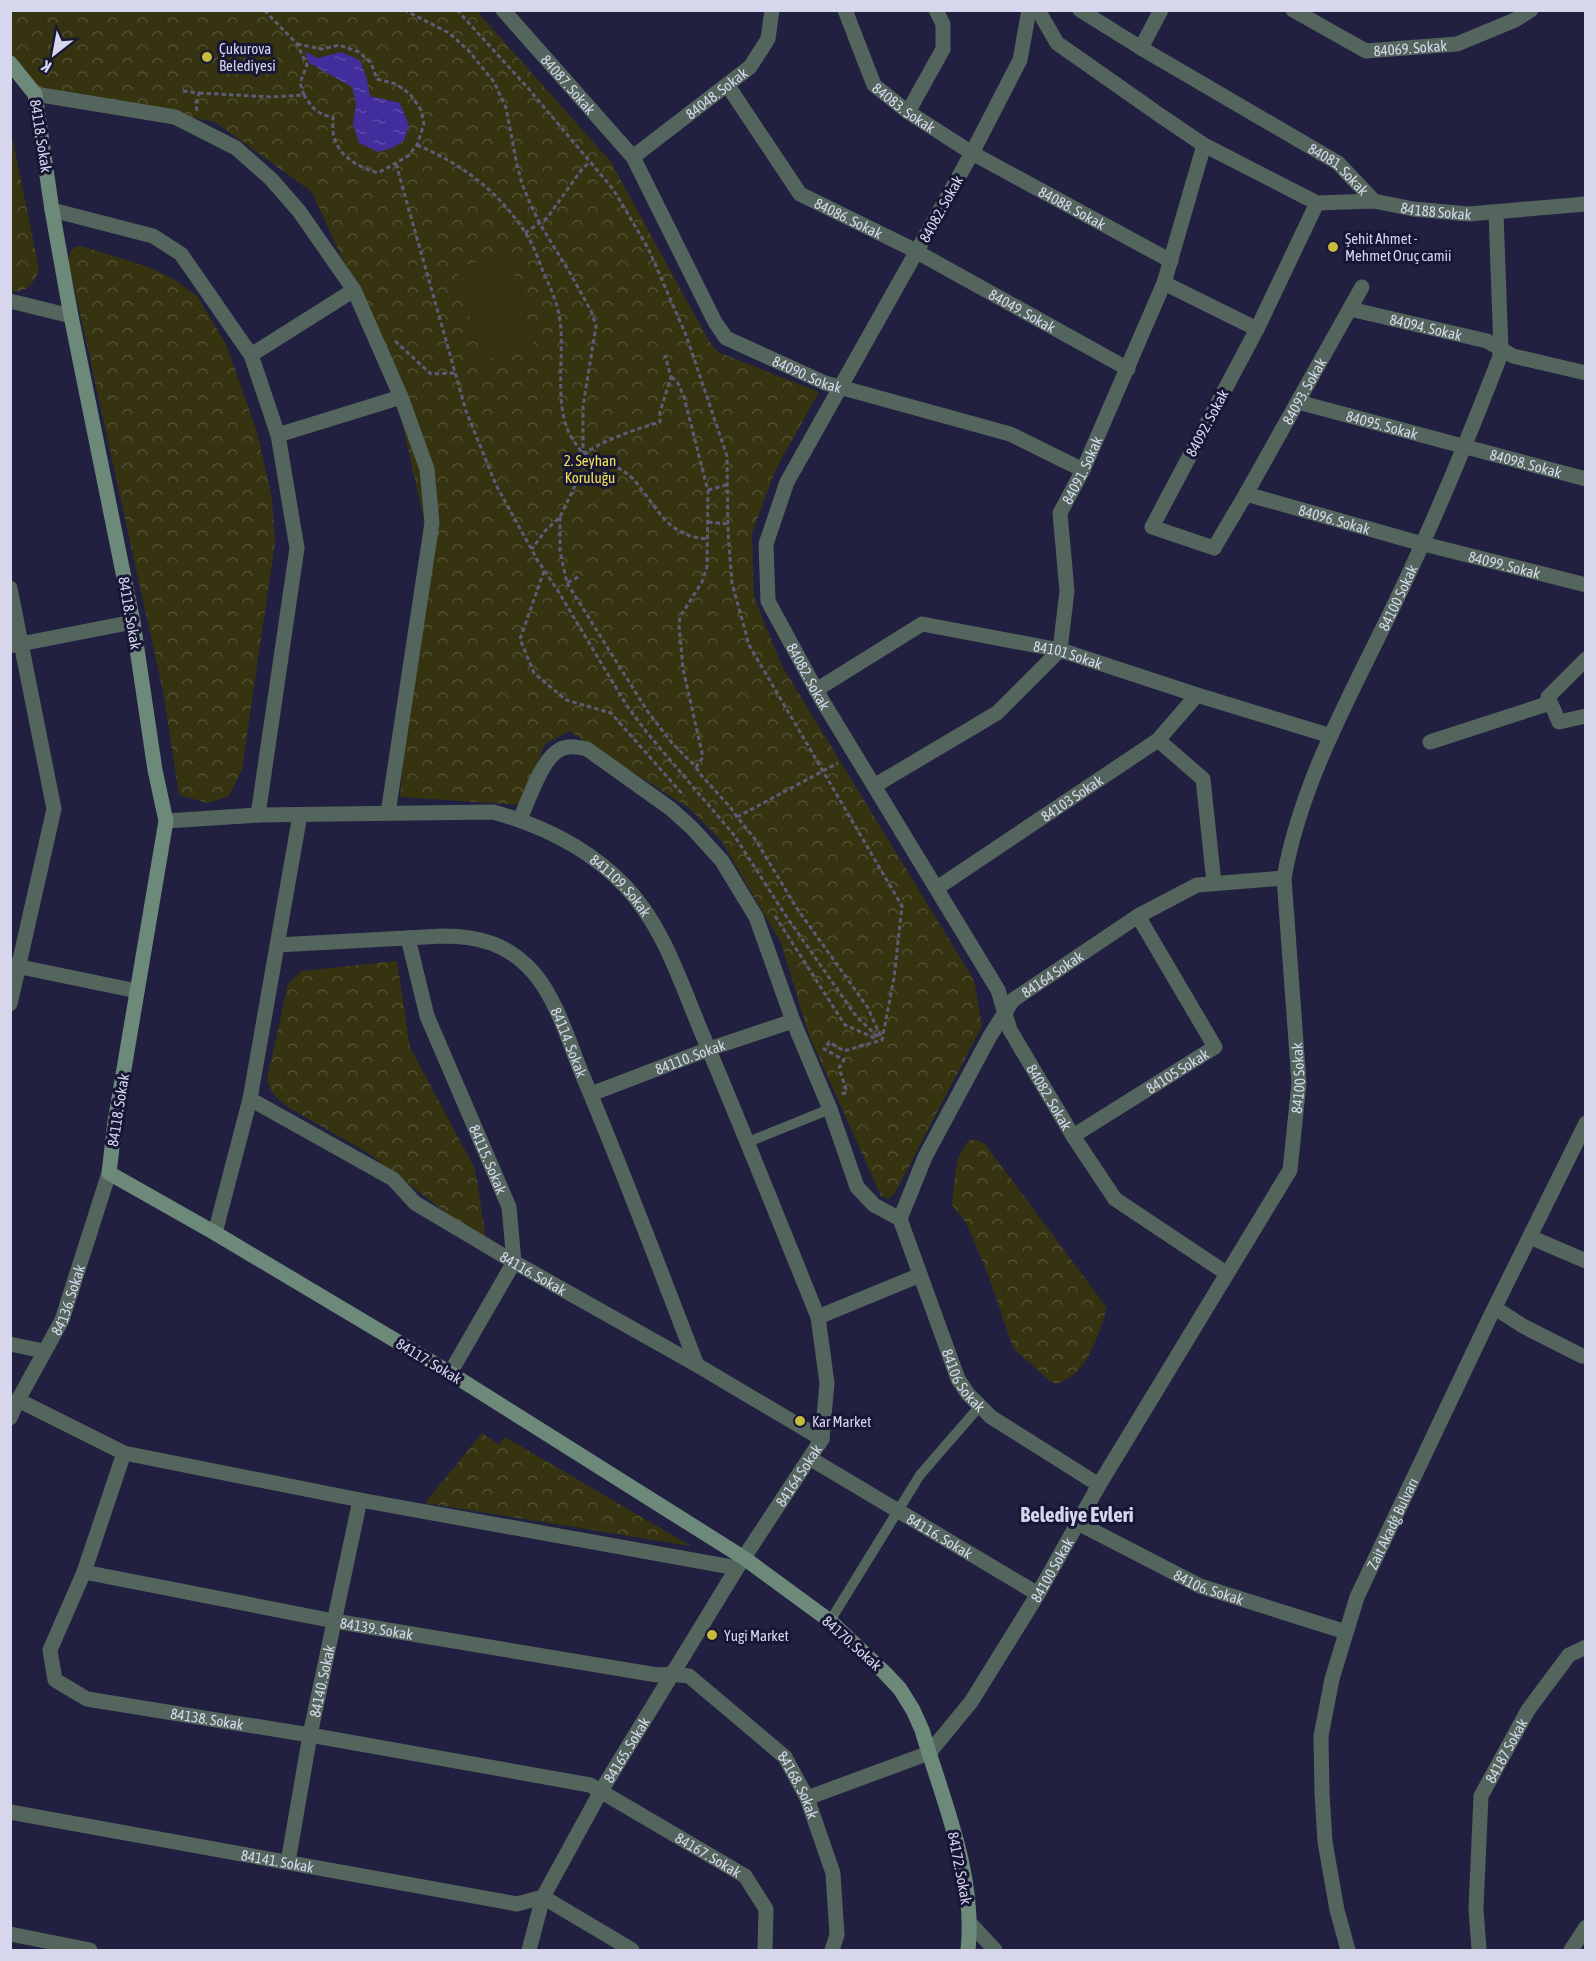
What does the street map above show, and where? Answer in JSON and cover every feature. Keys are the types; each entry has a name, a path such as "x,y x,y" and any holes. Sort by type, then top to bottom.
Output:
{"main road":[{"name":"84118. Sokak","path":"10,63 35,94 52,210 71,316 133,622 165,821 115,1122 109,1173"},
{"name":"84117. Sokak","path":"109,1173 450,1372 740,1563"},
{"name":"84170. Sokak","path":"740,1563 830,1621 900,1689 913,1710 929,1753"},
{"name":"84172. Sokak","path":"929,1753 961,1856 970,1923 969,1950"}],"street":[{"name":"84048. Sokak","path":"633,157 750,67 768,39 772,10"},
{"name":"84083. Sokak","path":"845,10 874,85 908,112 972,153"},
{"path":"908,112 944,49 943,24 936,10"},
{"name":"84082. Sokak","path":"1029,10 1020,60 972,153 788,482 766,544 768,601 816,690 998,990 1010,1030 1073,1136 1115,1199 1227,1273"},
{"name":"84081. Sokak","path":"1038,10 1056,43 1204,145 1317,203 1374,201"},
{"name":"84081. Sokak","path":"1080,10 1338,163 1374,201"},
{"path":"1141,48 1161,10"},
{"name":"84069. Sokak","path":"1293,10 1366,51 1456,44 1515,20 1531,10"},
{"name":"84087. Sokak","path":"505,11 633,157"},
{"name":"84086. Sokak","path":"728,86 800,194 917,252"},
{"path":"35,94 175,117 236,148 271,179 299,211 354,290 401,397 427,469 432,523 388,813"},
{"name":"84091. Sokak","path":"1060,650 1067,591 1060,513 1083,470 1164,283 1204,145"},
{"name":"84088. Sokak","path":"972,153 1171,261"},
{"name":"84090. Sokak","path":"633,157 715,322 726,338 825,383 1010,434 1083,470"},
{"name":"84188 Sokak","path":"1374,201 1413,209 1469,214 1586,204"},
{"name":"84092. Sokak","path":"1246,494 1214,548 1152,527 1257,329 1317,203"},
{"path":"52,210 153,236 182,254 251,355 278,435 297,548 258,815"},
{"name":"84100 Sokak","path":"929,1753 971,1702 1038,1594 1099,1485 1290,1170 1299,1083 1284,878 1298,817 1331,736 1424,544 1465,448 1501,350 1496,213"},
{"name":"84049. Sokak","path":"917,252 1128,369"},
{"path":"1164,283 1257,329"},
{"name":"84093. Sokak","path":"1246,494 1362,286"},
{"path":"251,355 354,290"},
{"path":"13,303 71,316"},
{"name":"84094. Sokak","path":"1350,309 1487,341 1512,356 1586,373"},
{"path":"278,435 401,397"},
{"name":"84095. Sokak","path":"1298,402 1465,448"},
{"name":"84098. Sokak","path":"1465,448 1586,479"},
{"name":"84096. Sokak","path":"1246,494 1424,544"},
{"name":"84099. Sokak","path":"1424,544 1586,585"},
{"path":"10,588 16,645 54,809 14,966 10,1004"},
{"path":"16,645 133,622"},
{"name":"84101 Sokak","path":"816,690 922,624 1060,650 1331,736"},
{"path":"874,786 997,713 1060,650"},
{"path":"1586,659 1548,697 1559,722 1586,717"},
{"name":"84103 Sokak","path":"937,888 1158,740 1197,695"},
{"path":"1430,742 1550,703"},
{"path":"1158,740 1203,779 1214,883"},
{"path":"520,819 549,758 561,749 573,746 587,749 671,809 693,828 722,861 756,916 793,1021 828,1104 858,1186 874,1205 900,1219"},
{"name":"841109. Sokak","path":"165,821 258,815 493,812 520,819 544,829 575,845 603,865 638,902 657,929 748,1142 818,1317"},
{"path":"215,1233 250,1099 300,815"},
{"name":"84164 Sokak","path":"900,1219 925,1157 990,1036 1013,1000 1138,916 1197,885 1284,878"},
{"name":"84105 Sokak","path":"1073,1136 1215,1047 1138,916"},
{"name":"84114. Sokak","path":"277,945 466,936 492,943 514,955 533,973 545,990 591,1094 697,1365"},
{"name":"84115. Sokak","path":"408,938 427,1016 509,1207 514,1262"},
{"path":"14,966 137,991"},
{"name":"84110. Sokak","path":"591,1094 709,1049 793,1021"},
{"name":"84116. Sokak","path":"250,1099 393,1179 415,1203 514,1262 697,1365 822,1439"},
{"name":"Zait Akadğ Bulvarı","path":"1348,1950 1337,1910 1325,1842 1321,1736 1332,1679 1357,1597 1586,1123"},
{"name":"84136. Sokak","path":"10,1418 43,1351 62,1320 109,1173"},
{"name":"84106 Sokak","path":"900,1219 958,1379 968,1394 991,1417 1099,1485"},
{"path":"1530,1237 1586,1261"},
{"path":"450,1372 514,1262"},
{"path":"818,1317 920,1275"},
{"path":"1495,1308 1523,1326 1586,1356"},
{"name":"84164 Sokak","path":"740,1563 811,1459 822,1439 828,1383 818,1317"},
{"path":"10,1344 43,1351"},
{"path":"18,1400 124,1453 360,1500 740,1563"},
{"name":"84138. Sokak","path":"124,1453 84,1572 50,1650 56,1680 87,1699 309,1735 590,1785 601,1791"},
{"name":"84116. Sokak","path":"811,1459 1038,1594"},
{"name":"84140. Sokak","path":"288,1862 309,1735 360,1500"},
{"name":"84106. Sokak","path":"1078,1523 1200,1586 1346,1632"},
{"name":"84165. Sokak","path":"530,1950 543,1897 601,1791 740,1563"},
{"name":"84139. Sokak","path":"84,1572 334,1621 657,1675 672,1674"},
{"name":"84187 Sokak","path":"1479,1950 1476,1908 1481,1796 1528,1710 1569,1655 1586,1647"},
{"name":"84168. Sokak","path":"672,1674 689,1676 785,1757 807,1798 833,1873 837,1935 832,1950"},
{"path":"807,1798 929,1753"},
{"name":"84167. Sokak","path":"601,1791 745,1876 766,1910 765,1950"},
{"name":"84141. Sokak","path":"10,1812 517,1904 543,1897"},
{"path":"543,1897 632,1950"},
{"path":"970,1923 994,1950"},
{"path":"1571,1950 1586,1927"},
{"path":"10,1934 54,1947 90,1950"}],"lane":[{"path":"748,1142 828,1104"},
{"path":"830,1621 932,1459 979,1407"}],"path":[{"path":"264,10 297,44 307,65 300,83 304,95 311,107 318,113 333,117 334,138 348,160 363,168 378,172 408,156 417,145 424,124 421,110 410,94 396,84 377,79 371,63 358,52 339,45 322,49 297,44"},
{"path":"404,10 449,33 468,50 494,82 506,108 522,184 539,223 591,311 596,326 583,406 583,454"},
{"path":"457,10 527,87 613,189 648,248 686,335 727,456 727,524 732,583 749,645 902,906 894,978 882,1041"},
{"path":"183,91 271,97 304,95"},
{"path":"197,112 196,103 199,93"},
{"path":"417,145 442,155 480,180 506,207 525,233 556,297 561,329 561,389 564,412 569,434 583,454 586,463 560,517 545,531 532,550"},
{"path":"525,233 547,218 590,161"},
{"path":"396,164 466,411 496,485 514,520 627,706 648,734 734,834 784,913 856,1016 882,1041"},
{"path":"389,334 431,374 455,373"},
{"path":"583,454 597,445 660,422 660,412 671,377 665,355"},
{"path":"671,377 677,381 684,397 708,490 706,567 702,582 680,617 679,625 683,669 703,757 696,767"},
{"path":"583,454 616,466 632,477 672,527 683,534 708,539"},
{"path":"708,490 727,485"},
{"path":"560,517 560,551 567,583 648,712 755,839 796,907 868,1008 882,1041"},
{"path":"708,522 727,524"},
{"path":"540,580 544,571"},
{"path":"567,583 580,576"},
{"path":"737,818 838,762"},
{"path":"845,1025 882,1041"},
{"path":"828,1104 847,1092 839,1068 844,1060 824,1049 829,1042 844,1051 882,1041"}],"green space":[{"name":"2. Seyhan Koruluğu","path":"10,11 477,11 611,162 709,341 718,352 819,392 775,471 752,533 754,597 782,666 974,980 982,1026 895,1193 888,1199 881,1196 809,1035 781,943 722,842 690,809 569,731 545,744 521,805 400,797 424,520 388,360 312,192 215,122 30,86 11,58"},
{"path":"10,126 39,269 29,286 16,292 10,292"},
{"path":"81,246 149,267 175,280 197,296 226,344 257,432 272,498 275,543 242,769 229,796 208,803 179,795 163,691 68,259 73,248"},
{"path":"509,254 535,350 482,360 456,268"},
{"path":"397,961 410,1047 475,1169 487,1244 368,1153 288,1107 274,1095 268,1084 267,1079 288,984 301,971"},
{"path":"969,1140 977,1140 985,1144 1107,1308 1095,1342 1084,1363 1067,1379 1056,1384 1013,1348 989,1277 966,1223 952,1205 957,1163"},
{"path":"482,1433 499,1445 505,1437 691,1546 425,1503"}],"water":[{"path":"305,52 318,58 341,52 360,60 370,96 400,103 409,126 404,141 378,152 359,143 353,124 356,104 352,87 309,63"}],"place":[{"name":"Çukurova Belediyesi","path":"207,57"},
{"name":"Şehit Ahmet - Mehmet Oruç camii","path":"1333,247"},
{"name":"Kar Market","path":"800,1421"},
{"name":"Yugi Market","path":"712,1635"}],"district":[{"name":"Belediye Evleri","path":"1077,1514"}]}
